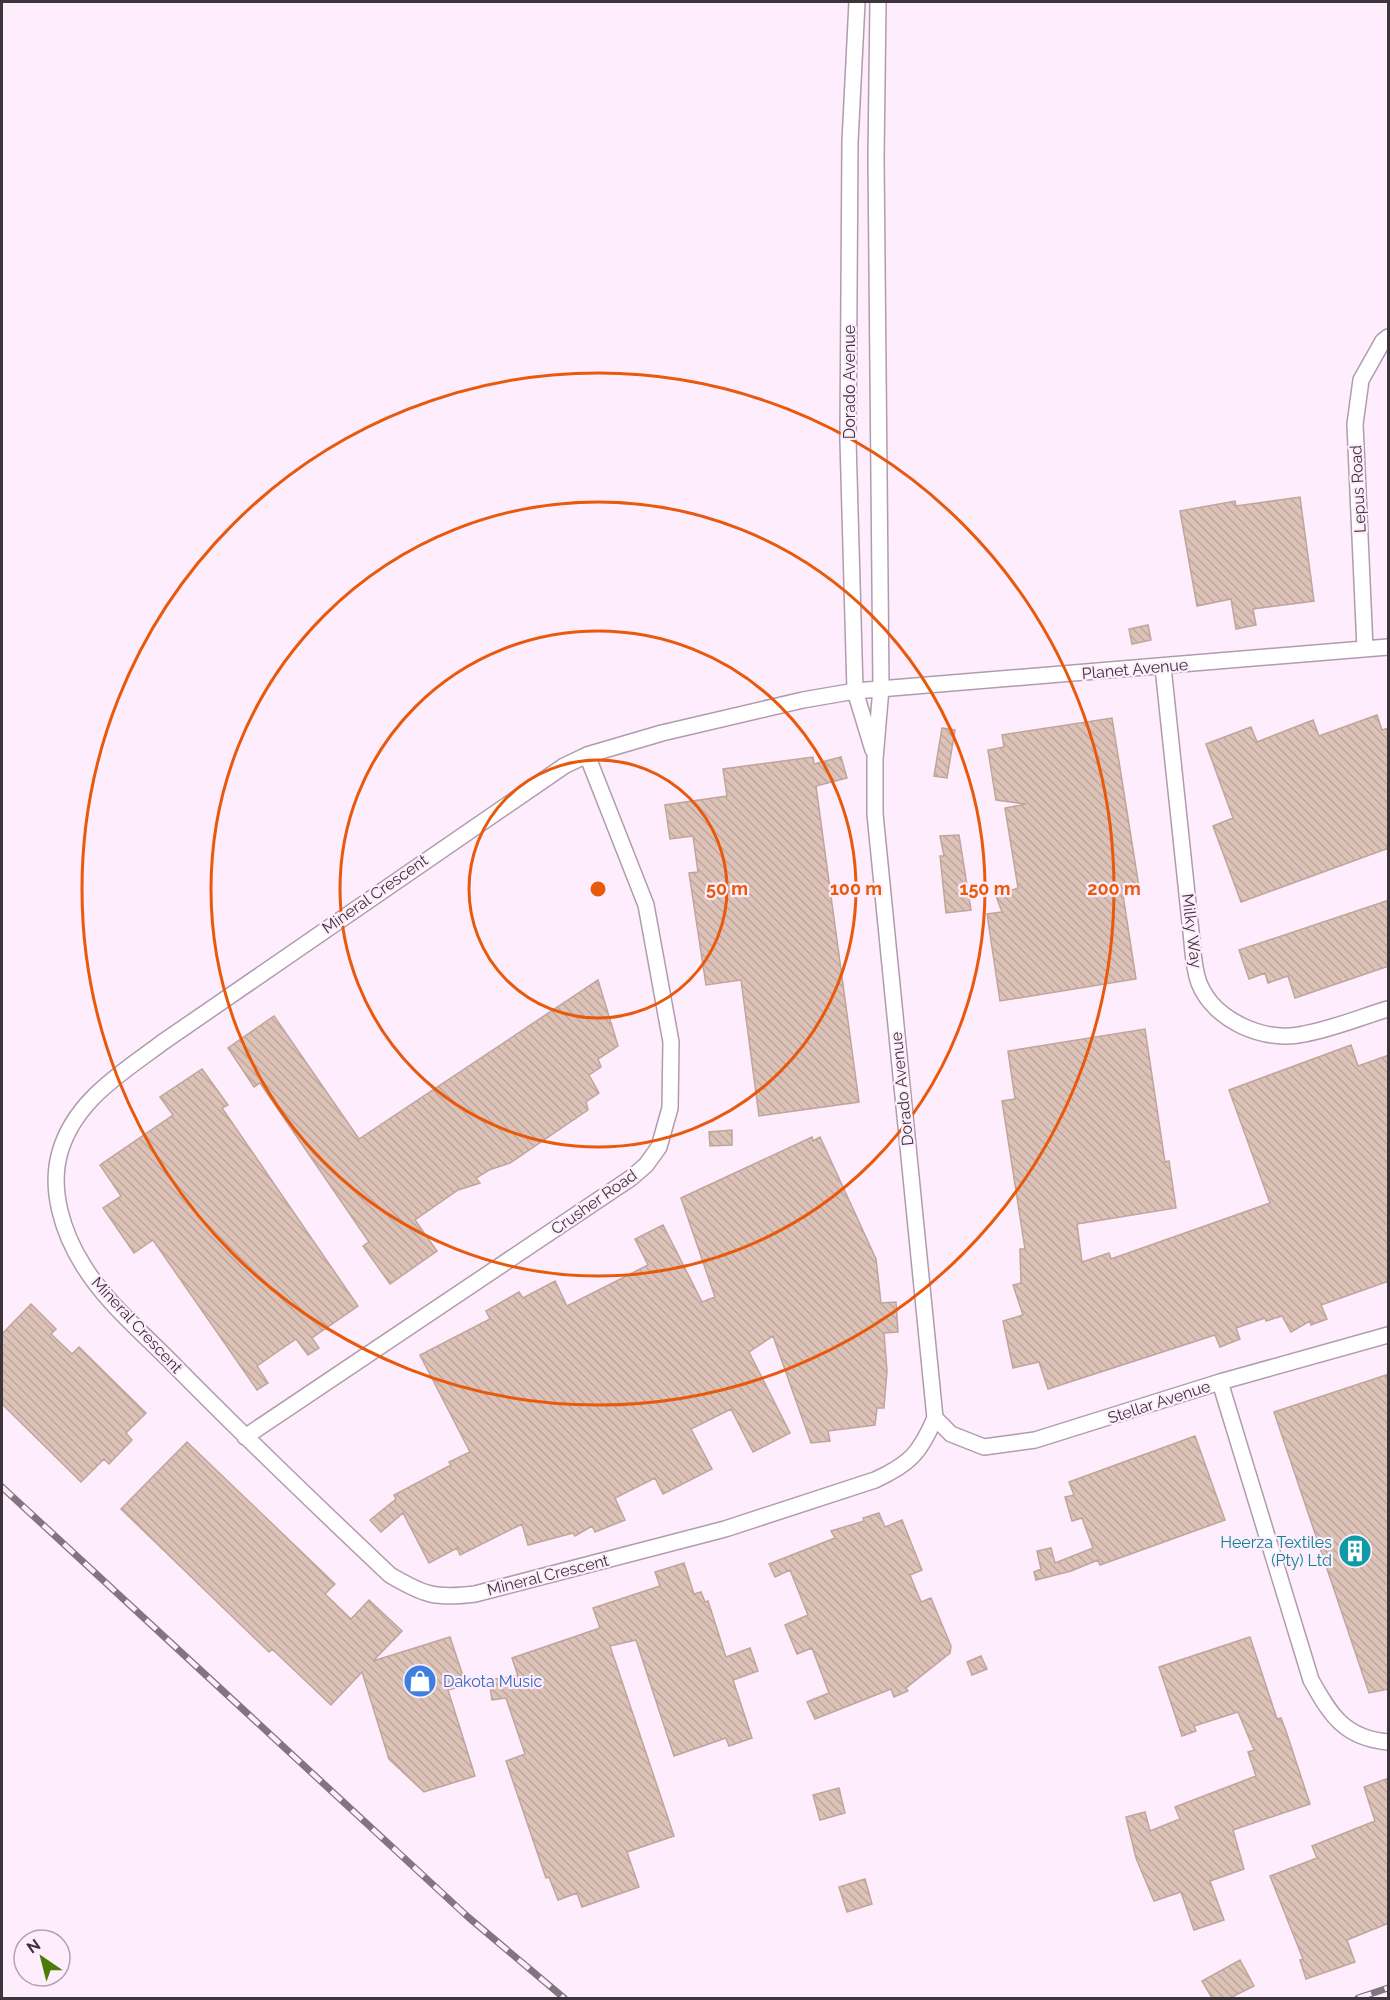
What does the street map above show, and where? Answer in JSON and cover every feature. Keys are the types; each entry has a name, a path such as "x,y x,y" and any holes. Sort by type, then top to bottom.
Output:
{"street":[{"name":"Dorado Avenue","path":"857,2 850,142 848,428 855,691 875,759"},
{"name":"Dorado Avenue","path":"878,2 876,158 881,688 875,759 876,826 935,1418"},
{"name":"Lepus Road","path":"1365,649 1355,423 1361,380 1383,341 1389,337"},
{"name":"Planet Avenue","path":"881,688 1389,647"},
{"name":"Milky Way","path":"1163,667 1191,932 1199,982 1207,997 1219,1010 1247,1028 1282,1035 1303,1035 1389,1009"},
{"name":"Mineral Crescent","path":"881,688 855,691 729,717 587,755 538,781 168,1039 103,1087 82,1108 68,1130 56,1175 59,1212 84,1267 110,1300 245,1437 390,1575 418,1592 445,1598 475,1594 725,1530 875,1480 896,1470 912,1458 923,1446 935,1418"},
{"name":"Crusher Road","path":"245,1437 631,1178 646,1165 659,1147 670,1108 671,1042 654,945 646,905 587,755"},
{"name":"Stellar Avenue","path":"935,1418 951,1434 972,1444 994,1445 1035,1440 1220,1382 1389,1335"},
{"path":"1220,1382 1311,1680 1326,1707 1348,1731 1372,1740 1389,1742"}],"building":[{"path":"1300,497 1314,601 1253,609 1256,625 1236,629 1231,599 1197,606 1180,511 1235,501 1236,506"},
{"path":"1148,625 1151,640 1132,644 1129,629"},
{"path":"1377,715 1382,730 1389,728 1389,848 1241,902 1213,826 1233,818 1206,744 1251,727 1257,742 1313,720 1319,736"},
{"path":"1112,718 1140,893 1123,895 1136,979 1000,1001 987,914 1002,912 996,896 1018,888 1005,808 1026,804 996,800 988,750 1004,747 1002,735"},
{"path":"942,728 955,730 947,778 934,776"},
{"path":"813,757 814,764 841,757 847,778 816,786 859,1102 759,1116 741,980 706,985 689,873 698,872 693,836 670,839 665,805 727,796 723,769"},
{"path":"959,835 971,910 946,913 940,856 944,856 940,836"},
{"path":"1389,900 1389,966 1295,998 1288,976 1268,983 1265,973 1249,979 1239,950"},
{"path":"598,980 618,1046 598,1059 601,1067 589,1075 599,1093 586,1102 588,1110 510,1163 489,1170 476,1178 480,1183 458,1190 415,1220 437,1251 390,1284 363,1246 369,1242 260,1083 254,1087 228,1048 274,1016 359,1139"},
{"path":"1145,1029 1165,1162 1169,1161 1176,1208 1077,1224 1082,1262 1109,1253 1111,1259 1270,1203 1229,1090 1351,1045 1358,1066 1389,1055 1389,1281 1321,1305 1327,1319 1311,1325 1310,1321 1291,1332 1282,1316 1266,1321 1265,1318 1236,1328 1240,1339 1220,1347 1215,1335 1048,1389 1039,1362 1013,1368 1003,1321 1023,1315 1013,1285 1021,1283 1020,1249 1025,1249 1002,1101 1015,1099 1008,1051"},
{"path":"202,1069 228,1105 222,1108 358,1306 312,1338 319,1348 308,1355 296,1339 257,1366 268,1383 257,1390 153,1240 134,1253 103,1208 121,1196 100,1165 173,1115 160,1097"},
{"path":"732,1130 732,1145 710,1146 709,1132"},
{"path":"812,1137 813,1141 820,1137 876,1259 881,1303 896,1302 898,1332 884,1333 887,1371 884,1408 877,1408 875,1425 828,1431 830,1441 811,1443 773,1336 749,1352 790,1433 753,1452 731,1409 691,1429 712,1469 663,1494 655,1478 615,1498 625,1520 595,1532 592,1526 575,1536 573,1533 528,1545 522,1524 460,1555 457,1548 429,1563 403,1513 381,1532 370,1520 396,1499 394,1495 451,1465 449,1462 470,1452 420,1355 490,1319 486,1311 519,1292 523,1298 555,1281 567,1306 648,1265 635,1239 663,1225 702,1302 715,1297 681,1198"},
{"path":"31,1304 56,1329 51,1334 72,1354 79,1347 146,1413 126,1433 132,1440 109,1464 104,1459 81,1482 2,1404 2,1334"},
{"name":"Heerza Textiles (Pty) Ltd","path":"1389,1374 1389,1689 1369,1693 1274,1412"},
{"path":"1195,1436 1225,1520 1100,1565 1098,1560 1071,1571 1036,1580 1034,1572 1041,1569 1037,1551 1051,1548 1055,1563 1093,1548 1082,1518 1072,1521 1065,1497 1074,1495 1069,1482"},
{"path":"187,1442 335,1584 325,1594 351,1619 369,1600 402,1631 373,1661 450,1637 466,1685 448,1690 475,1776 424,1792 389,1759 362,1672 331,1705 272,1649 269,1652 121,1509"},
{"path":"879,1513 885,1527 902,1520 922,1570 910,1575 921,1602 931,1598 951,1646 950,1653 906,1688 908,1691 894,1697 891,1689 815,1719 807,1702 829,1693 812,1648 797,1654 785,1625 808,1615 790,1570 775,1577 769,1564 835,1538 831,1531 864,1521 863,1518"},
{"path":"684,1563 694,1594 701,1592 705,1602 708,1601 726,1657 750,1648 758,1671 733,1680 752,1738 729,1746 726,1738 674,1756 636,1640 610,1646 674,1836 627,1852 639,1887 582,1907 577,1893 558,1900 549,1877 546,1878 506,1761 525,1754 506,1698 492,1700 489,1680 518,1676 512,1658 600,1628 593,1608 660,1586 655,1572"},
{"path":"1250,1637 1277,1719 1281,1718 1310,1804 1233,1830 1244,1869 1210,1881 1224,1920 1194,1930 1181,1892 1154,1901 1136,1858 1126,1817 1145,1812 1150,1831 1180,1819 1175,1807 1256,1776 1248,1752 1254,1750 1238,1712 1194,1726 1196,1731 1182,1736 1159,1667"},
{"path":"981,1656 987,1669 972,1675 967,1662"},
{"path":"1389,1778 1389,1923 1347,1940 1355,1962 1306,1979 1300,1960 1303,1959 1270,1876 1317,1858 1312,1846 1375,1821 1364,1787"},
{"path":"839,1788 845,1813 820,1820 813,1795"},
{"path":"865,1879 872,1904 847,1912 839,1887"},
{"path":"1240,1960 1254,1986 1230,1998 1212,1998 1202,1981"}],"railway":[{"path":"2,1487 468,1917 564,1998"},
{"path":"1358,1998 1388,1988"}],"place":[{"name":"Heerza Textiles (Pty) Ltd","path":"1355,1551"},
{"name":"Dakota Music","path":"420,1681"}]}
